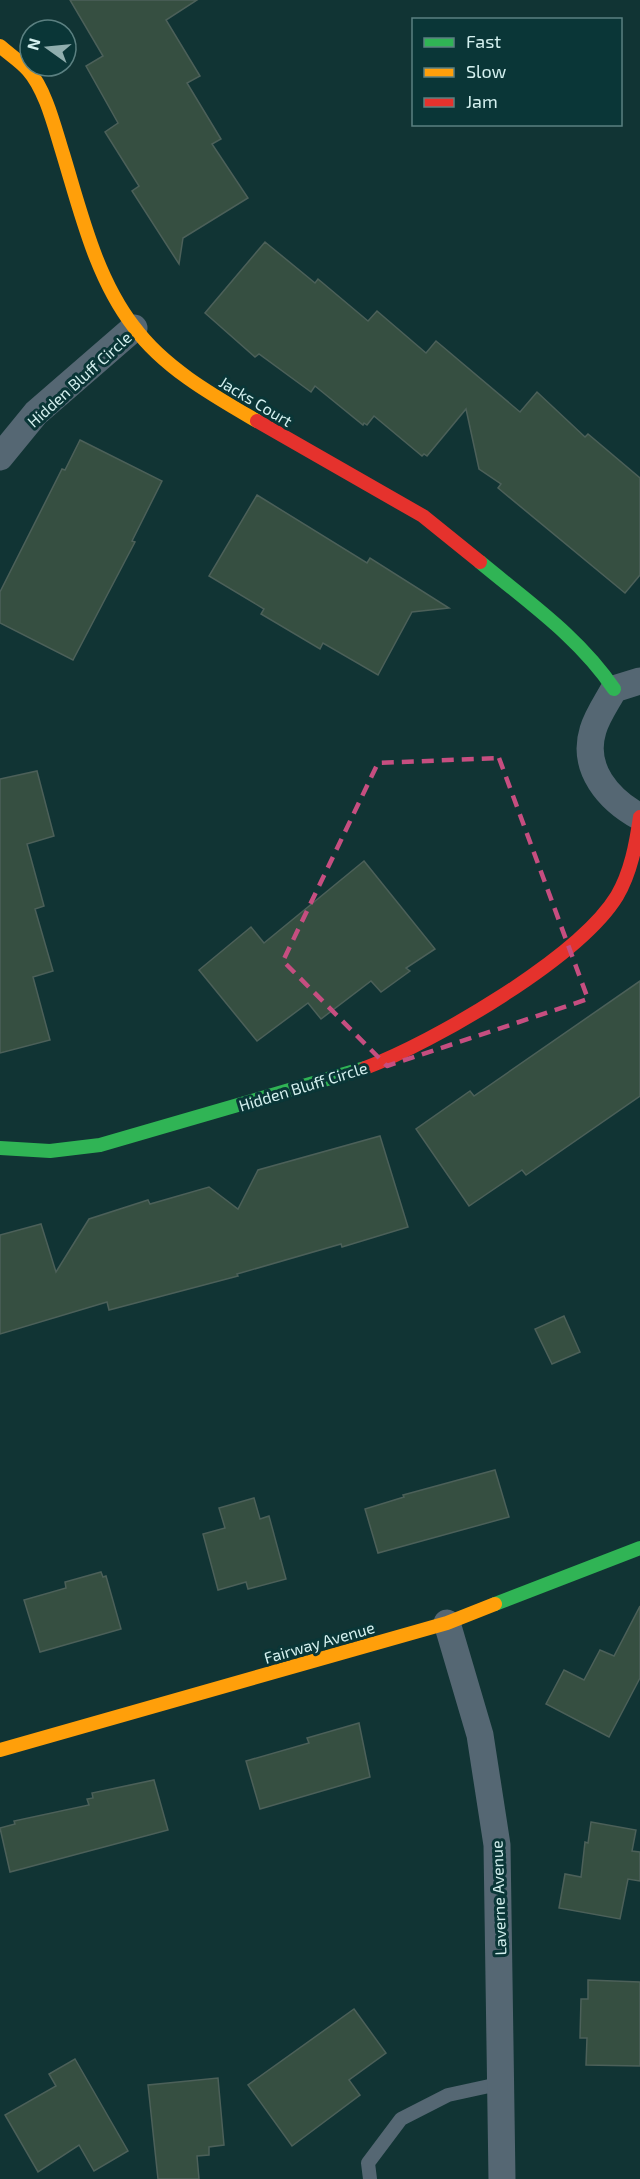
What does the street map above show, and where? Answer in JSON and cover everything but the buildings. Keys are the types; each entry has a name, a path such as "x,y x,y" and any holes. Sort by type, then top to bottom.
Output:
{"street":[{"name":"Jacks Court","path":"0,46 29,71 50,112 87,234 109,285 134,328 170,363 212,395 423,516 568,634 595,661 614,689"},
{"name":"Hidden Bluff Circle","path":"0,457 36,413 134,328"},
{"path":"614,689 640,681"},
{"name":"Hidden Bluff Circle","path":"0,1148 15,1151 61,1152 100,1145 357,1071 426,1041 552,960 600,921 623,887 637,848 640,817 618,804 601,786 591,760 592,731 614,689"},
{"name":"Fairway Avenue","path":"0,1750 447,1623 640,1548"},
{"name":"Laverne Avenue","path":"447,1623 480,1735 497,1845 503,2082 502,2179"}],"lane":[{"path":"369,2179 368,2163 401,2119 448,2095 503,2082"}],"highlighted area":[{"path":"499,758 588,999 387,1066 283,961 378,763"}],"traffic: fast":[{"path":"480,562 569,637 600,670 614,689"},
{"path":"0,1148 50,1151 100,1145 365,1068"},
{"path":"495,1604 640,1548"}],"traffic: slow":[{"path":"0,46 28,70 40,88 91,244 109,288 134,327 146,342 175,368 207,391 257,421"},
{"path":"0,1750 447,1623 495,1604"}],"traffic: jam":[{"path":"257,421 423,516 480,562"},
{"path":"365,1068 428,1039 503,996 571,945 598,920 622,887 635,848 640,817"}]}
